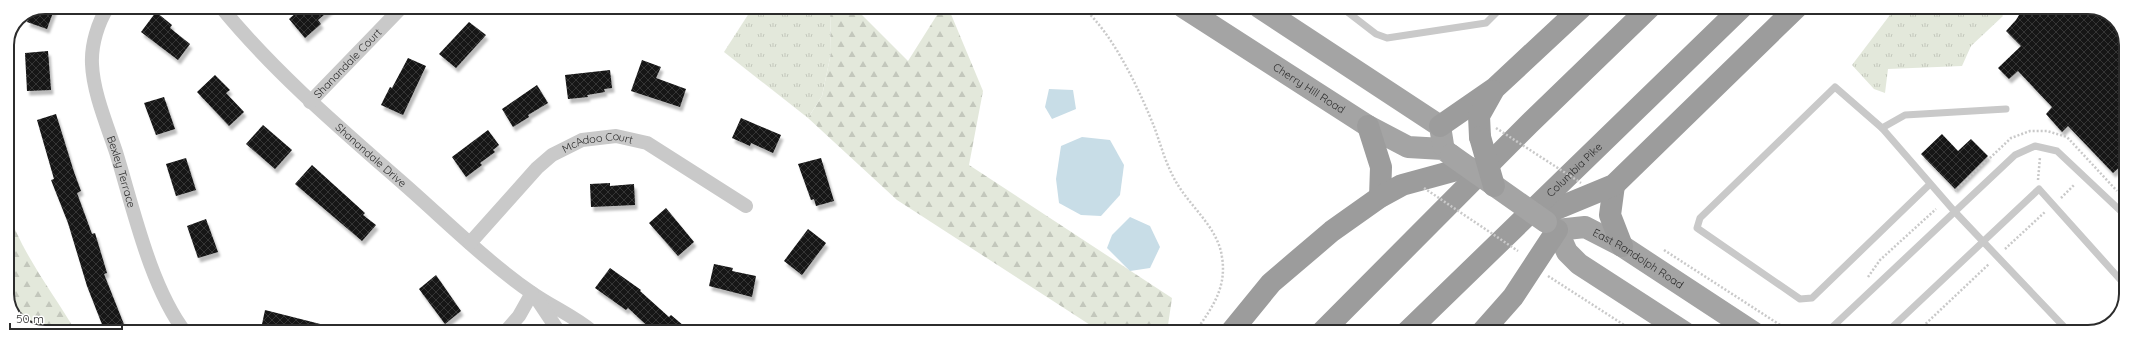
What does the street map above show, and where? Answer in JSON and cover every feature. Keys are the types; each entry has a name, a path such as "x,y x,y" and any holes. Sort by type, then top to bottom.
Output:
{"highway":[{"path":"1440,126 1495,88 1574,14"},
{"path":"1329,325 1529,124 1643,14"},
{"name":"Columbia Pike","path":"1414,325 1735,14"},
{"path":"1488,325 1513,297 1535,264 1549,219 1614,185 1790,14"},
{"path":"1494,186 1487,132 1479,116 1495,88"},
{"path":"1368,126 1381,167 1380,197"},
{"path":"1237,325 1271,283 1332,231 1380,197 1402,185 1427,183 1454,157"},
{"path":"1614,185 1610,215 1622,246"}],"main road":[{"name":"Cherry Hill Road","path":"1194,14 1368,126 1408,147 1454,157"},
{"path":"1271,14 1440,126 1454,157 1494,186 1549,219 1567,252 1579,264 1673,325"},
{"name":"East Randolph Road","path":"1549,219 1585,227 1622,246 1742,325"}],"street":[{"name":"Bexley Terrace","path":"104,14 101,18 93,48 92,65 99,99 155,275 180,325"},
{"name":"Shanandale Drive","path":"227,14 238,28 310,102 470,243 532,293 585,325"},
{"name":"Shanandale Court","path":"310,102 395,14"},
{"name":"McAdoo Court","path":"470,243 537,168 552,156 582,140 616,136 647,143 746,206"},
{"name":"Shanandale Drive","path":"532,293 553,325"},
{"path":"511,325 519,316 532,293"}],"lane":[{"path":"1350,14 1376,34 1387,38 1486,23 1495,14"},
{"path":"1930,184 1812,298 1800,299 1697,228 1700,218 1835,87 1882,128 1955,212 2062,325"},
{"path":"1882,128 1905,115 2006,108"},
{"path":"1834,325 2015,154 2035,146 2057,151 2119,209"},
{"path":"1894,325 2038,189 2119,278"}],"path":[{"path":"1089,14 1097,22 1117,51 1151,121 1175,180 1212,230 1220,248 1223,269 1220,292 1216,303 1200,325"},
{"path":"1487,132 1581,184"},
{"path":"2038,189 2041,147"},
{"path":"1427,183 1518,250 1551,280 1624,325"},
{"path":"2059,200 2075,184"},
{"path":"1868,278 1880,260 1936,209"},
{"path":"2005,249 2047,210"},
{"path":"1662,248 1780,325"},
{"path":"1924,325 1992,261"}],"green space":[{"path":"748,14 830,14 831,53 822,96 808,118 724,52"},
{"path":"830,14 863,14 908,61 938,14 951,14 983,91 969,165 1172,298 1168,325 1090,325 897,200 808,118 822,96 831,53"},
{"path":"1891,14 2001,14 2003,16 1971,46 1962,66 1888,69 1885,93 1874,89 1852,65"},
{"path":"14,228 29,257 72,325 41,325 26,319 16,306 14,296"}],"water":[{"path":"1049,89 1073,90 1076,109 1052,119 1045,107"},
{"path":"1082,137 1110,140 1124,165 1120,195 1101,216 1081,215 1059,203 1056,179 1061,146"},
{"path":"1130,217 1150,226 1160,247 1150,268 1130,271 1107,248 1112,235"}],"building":[{"path":"52,14 47,29 27,22 28,19 33,16"},
{"path":"154,14 158,14 172,25 170,28 190,44 178,60 141,32"},
{"path":"295,14 325,14 318,20 321,24 305,38 289,19"},
{"path":"2020,14 2092,14 2107,20 2114,28 2117,33 2119,43 2119,167 2113,173 2068,126 2062,132 2046,114 2052,107 2018,71 2009,79 1998,68 2021,46 2006,31"},
{"path":"469,22 486,35 456,68 439,54"},
{"path":"48,51 51,90 27,91 25,53"},
{"path":"408,58 426,66 403,115 381,105"},
{"path":"642,60 661,67 656,78 686,89 680,107 631,91"},
{"path":"610,70 612,88 604,89 605,92 587,95 588,97 568,99 565,75"},
{"path":"215,75 230,90 226,93 244,112 229,126 197,92"},
{"path":"537,85 548,103 528,115 529,117 513,127 502,109"},
{"path":"164,97 175,129 156,135 144,103"},
{"path":"56,114 81,191 77,193 92,234 95,233 107,273 104,274 124,325 102,325 87,286 68,223 51,180 54,179 37,120"},
{"path":"741,118 781,135 773,153 751,143 750,146 732,138"},
{"path":"263,125 292,150 275,169 246,144"},
{"path":"488,130 499,145 493,150 495,152 480,163 482,165 466,177 452,157"},
{"path":"1942,134 1958,151 1971,139 1988,156 1955,189 1921,154"},
{"path":"186,158 196,190 176,196 166,164"},
{"path":"821,158 834,201 816,206 814,199 811,200 798,164"},
{"path":"312,165 365,213 363,215 376,225 362,241 295,184"},
{"path":"610,183 610,186 634,184 635,205 591,207 590,184"},
{"path":"666,208 694,242 678,256 649,223"},
{"path":"206,219 218,252 198,258 187,226"},
{"path":"808,229 826,243 802,275 784,261"},
{"path":"714,264 733,268 732,271 756,276 752,297 709,286"},
{"path":"610,268 641,290 640,291 669,317 671,315 683,325 646,325 628,308 626,310 595,288"},
{"path":"436,275 461,311 445,324 419,289"},
{"path":"265,310 324,325 262,325"}]}
